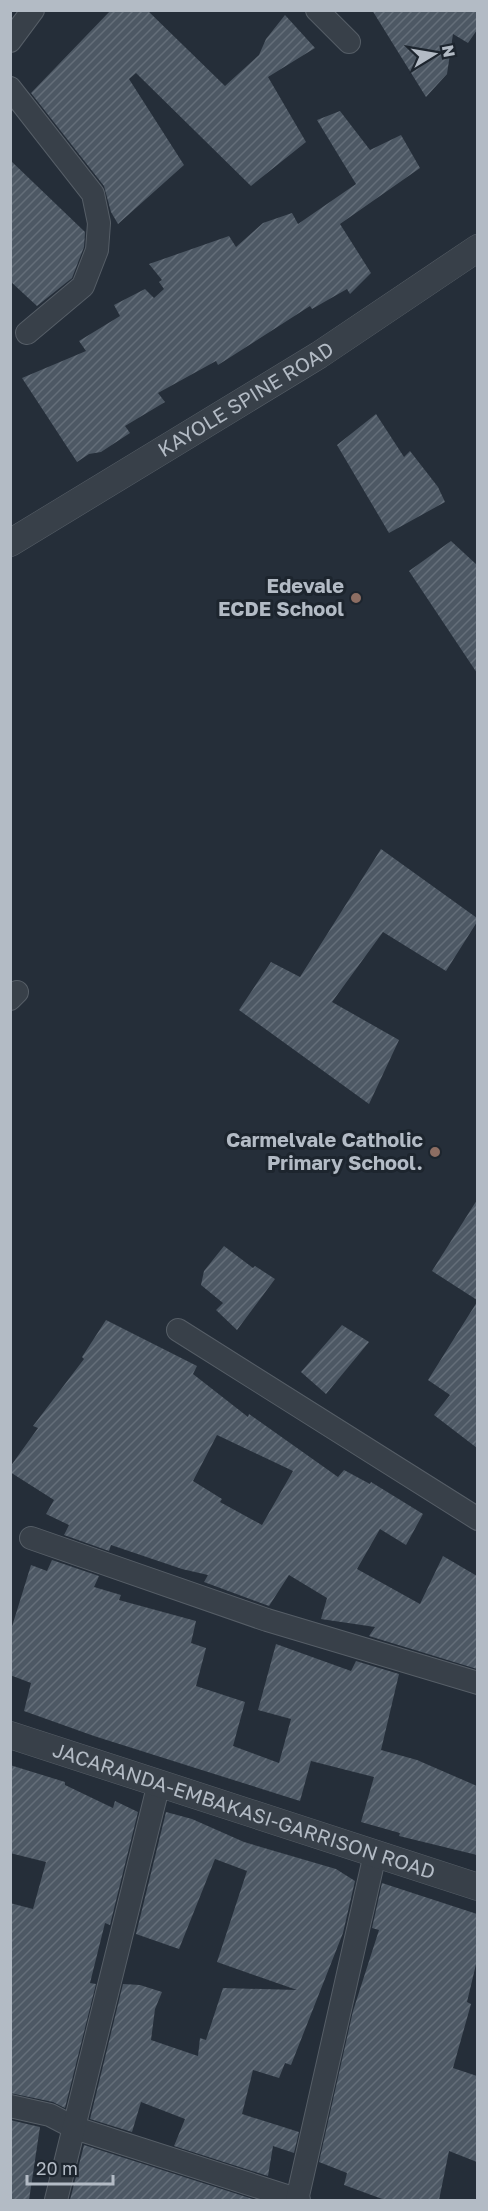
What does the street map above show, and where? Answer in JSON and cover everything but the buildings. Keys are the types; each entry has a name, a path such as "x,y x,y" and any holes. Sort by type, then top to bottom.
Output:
{"street":[{"path":"317,10 349,42"},
{"path":"10,41 30,12"},
{"path":"10,88 93,194 99,223 97,250 83,286 27,333"},
{"name":"KAYOLE SPINE ROAD","path":"10,543 319,355 477,248"},
{"path":"178,1330 477,1519"},
{"path":"32,1538 267,1620 477,1683"},
{"name":"JACARANDA-EMBAKASI-GARRISON ROAD","path":"10,1735 477,1887"},
{"path":"56,2200 159,1783"},
{"path":"10,2106 50,2115 75,2128 298,2200 375,1854"}],"place":[{"name":"Edevale ECDE School","path":"356,598"},
{"name":"Carmelvale Catholic Primary School.","path":"435,1152"}]}
